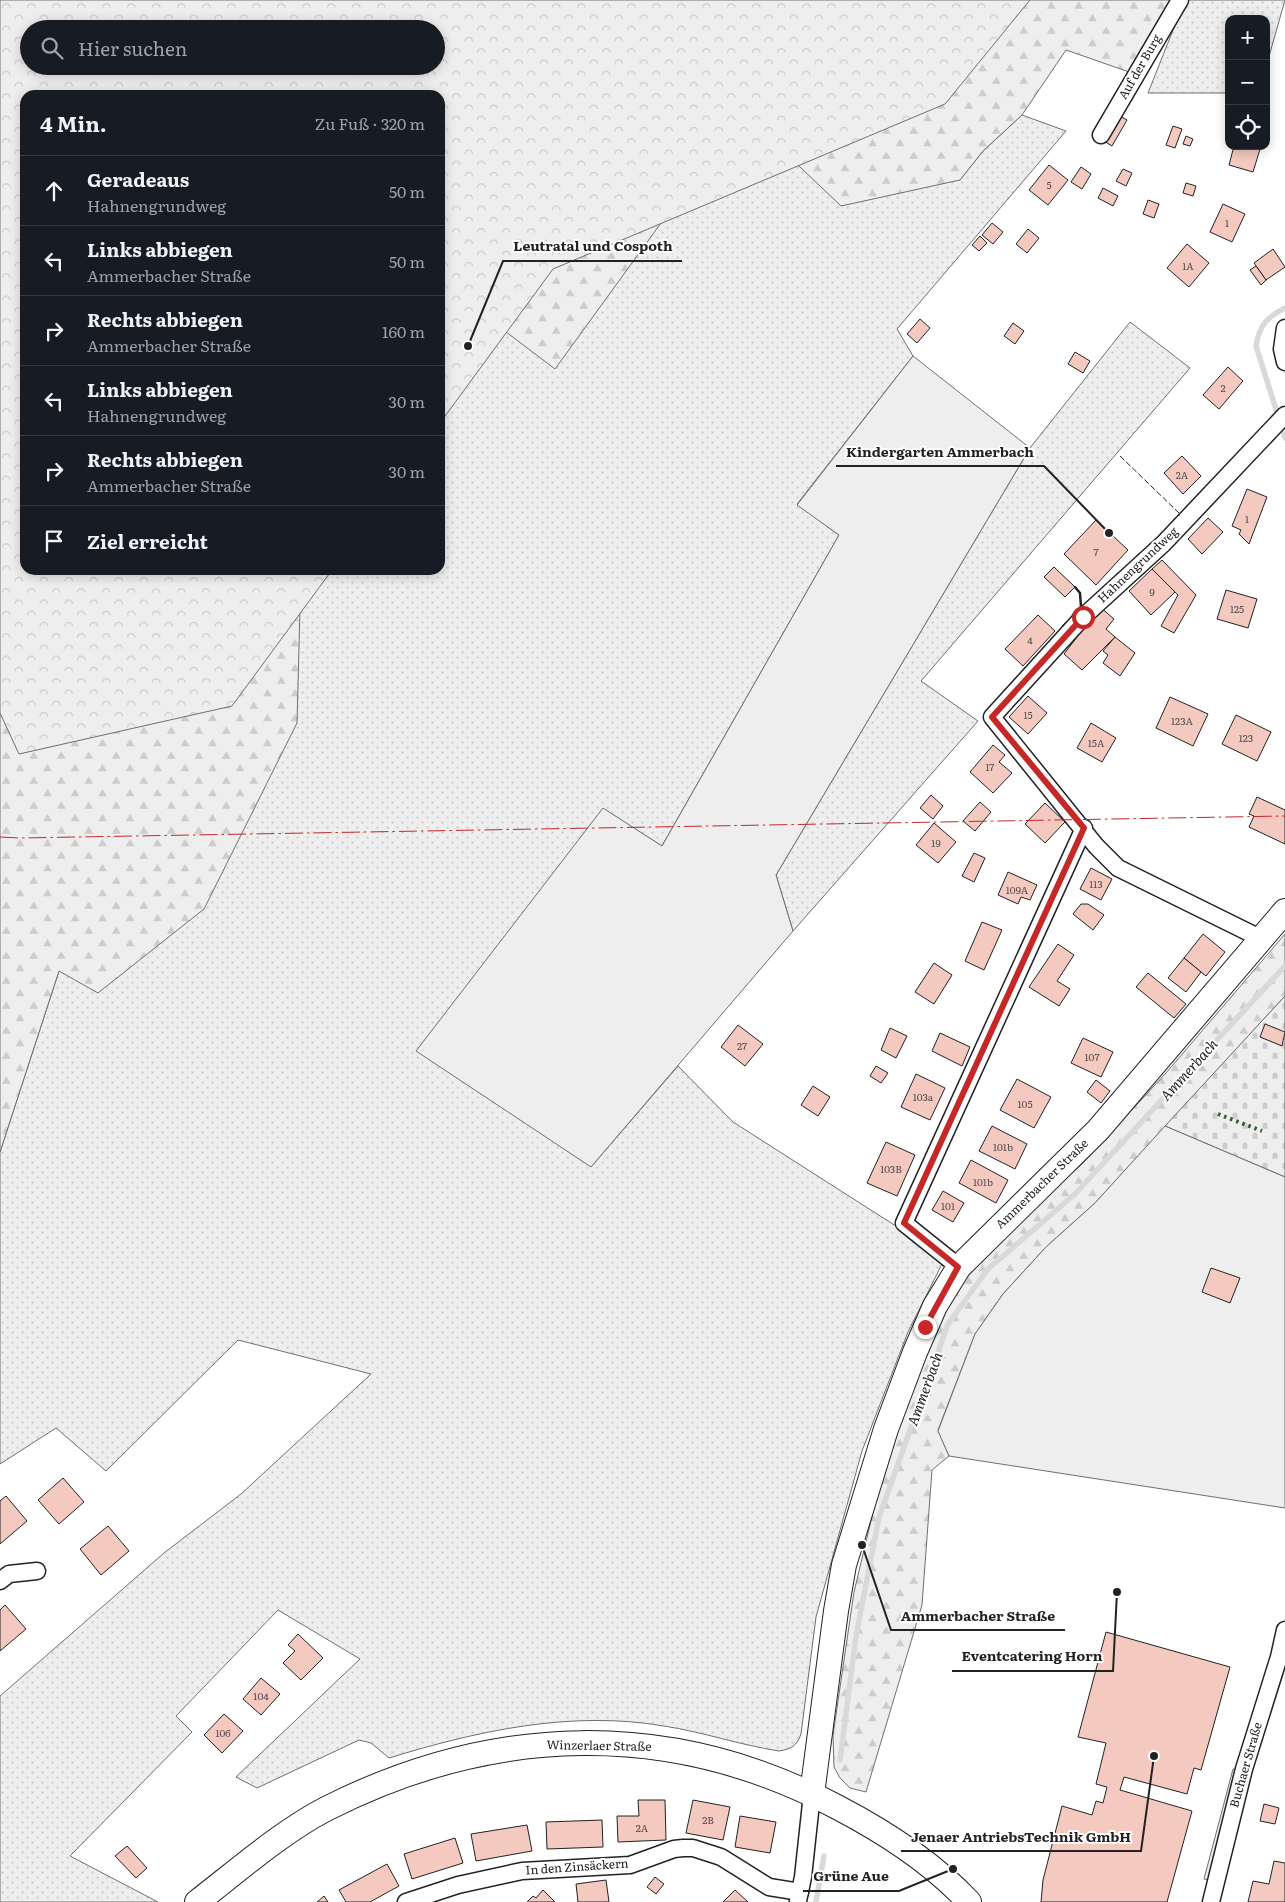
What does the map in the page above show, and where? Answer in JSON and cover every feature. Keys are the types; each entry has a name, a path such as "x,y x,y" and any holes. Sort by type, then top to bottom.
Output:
{"main road":[{"name":"Ammerbacher Straße","path":"812,1794 844,1564 869,1479 915,1352 935,1306 958,1267 1098,1130 1285,911"},
{"name":"Winzerlaer Straße","path":"197,1902 269,1846 324,1810 409,1773 480,1755 524,1747 565,1743 632,1744 671,1748 712,1756 752,1769 812,1794 857,1817 916,1855 969,1902"}],"street":[{"name":"Auf der Burg","path":"1101,135 1180,0"},
{"path":"1285,328 1282,349 1285,362"},
{"name":"Hahnengrundweg","path":"1084,828 992,717 1083,617 1164,543 1285,415"},
{"path":"1084,828 1096,846 1118,868 1262,939"},
{"path":"958,1267 904,1223 1084,828"},
{"path":"0,1581 9,1574 37,1571"},
{"name":"Buchaer Straße","path":"1211,1902 1244,1769 1279,1657 1285,1630"},
{"name":"Ammerbacher Straße","path":"799,1897 812,1794"},
{"name":"In den Zinsäckern","path":"406,1902 458,1885 522,1871 630,1865 674,1849 683,1848 693,1848 721,1857 769,1887 799,1897"}],"green space":[{"path":"0,0 660,0 722,139 555,369 445,286 445,90 20,90 20,575 301,575 297,723 204,909 98,993 59,971 0,1152"},
{"path":"0,0 1030,0 945,104 553,269 445,416 445,90 20,90 20,575 328,575 232,706 19,754 0,713"},
{"path":"859,0 1172,0 1132,73 1066,50 1022,115 983,151 960,180 841,206 759,128"},
{"path":"1185,0 1285,0 1270,53 1270,15 1225,15 1225,93 1148,93"},
{"path":"1022,115 1066,131 897,329 913,356 797,504 839,535 662,846 603,809 591,1167 678,1066 733,1122 899,1228 942,1264 908,1332 862,1451 816,1617 801,1734 798,1741 790,1748 779,1751 664,1726 594,1720 559,1722 525,1726 456,1739 389,1758 371,1743 359,1740 257,1788 236,1777 360,1659 278,1610 176,1716 192,1732 70,1856 158,1902 0,1902 0,1696 164,1553 241,1494 371,1374 238,1340 106,1471 56,1428 0,1464 0,1152 59,971 298,575 445,575 445,279 722,139 960,180 983,151"},
{"path":"1130,322 1190,368 921,681 978,721 793,931 776,875 1030,448"},
{"path":"913,356 1030,448 776,875 793,931 591,1167 416,1051 603,808 662,846 839,535 797,505"},
{"path":"1285,934 1285,996 1095,1203 1046,1247 1003,1294 975,1334 938,1430 949,1456 932,1470 922,1605 866,1792 850,1788 840,1778 834,1767 833,1735 854,1592 886,1458 930,1338 964,1269 1082,1164 1166,1073"},
{"path":"1285,996 1285,1177 1165,1126"},
{"path":"1165,1126 1285,1177 1285,1508 949,1456 938,1431 975,1334 1003,1294 1046,1247 1095,1203"}],"shaded area":[{"path":"1233,1769 1240,1770 1211,1880 1204,1879"}],"building":[{"path":"1118,115 1127,120 1112,146 1104,141"},
{"path":"1173,126 1182,129 1175,148 1166,145"},
{"path":"1186,136 1193,139 1190,146 1183,144"},
{"path":"1233,150 1260,150 1253,172 1229,165"},
{"path":"1049,165 1068,180 1048,205 1029,190"},
{"path":"1081,167 1091,174 1082,189 1071,182"},
{"path":"1123,169 1132,173 1126,186 1116,181"},
{"path":"1186,183 1196,186 1193,196 1183,193"},
{"path":"1103,188 1118,196 1113,206 1098,198"},
{"path":"1148,200 1159,204 1154,218 1143,214"},
{"path":"1223,204 1245,214 1232,242 1210,232"},
{"path":"992,223 1003,232 993,244 982,235"},
{"path":"1028,229 1039,238 1027,253 1016,244"},
{"path":"980,236 987,243 979,251 972,245"},
{"path":"1187,244 1209,263 1189,287 1167,268"},
{"path":"1273,249 1285,267 1266,280 1254,263"},
{"path":"1256,266 1266,280 1261,285 1250,270"},
{"path":"920,319 930,328 917,343 907,334"},
{"path":"1013,323 1024,331 1015,344 1004,336"},
{"path":"1075,352 1090,361 1083,373 1068,364"},
{"path":"1228,367 1243,381 1219,409 1203,395"},
{"path":"1182,456 1201,476 1183,494 1164,473"},
{"path":"1247,489 1267,497 1249,544 1239,534 1241,530 1232,526"},
{"path":"1208,518 1223,532 1202,554 1188,539"},
{"path":"1096,520 1128,550 1096,585 1064,554"},
{"path":"1162,560 1196,595 1174,633 1161,626 1178,595 1152,569"},
{"path":"1054,567 1075,587 1065,597 1044,577"},
{"path":"1152,569 1175,592 1151,615 1129,591"},
{"path":"1226,590 1257,599 1248,628 1217,619"},
{"path":"1100,607 1114,619 1106,629 1115,637 1082,670 1064,654"},
{"path":"1038,615 1055,631 1023,666 1005,649"},
{"path":"1115,637 1135,653 1120,676 1103,663 1108,655 1103,651"},
{"path":"1028,696 1047,713 1028,734 1009,717"},
{"path":"1170,697 1208,714 1193,746 1156,728"},
{"path":"1236,715 1271,732 1257,761 1222,744"},
{"path":"1091,723 1116,738 1102,762 1077,748"},
{"path":"993,745 1005,755 999,762 1012,773 993,793 970,772"},
{"path":"931,795 943,806 933,819 920,808"},
{"path":"1257,797 1285,810 1285,844 1249,827 1254,816 1249,814"},
{"path":"980,802 991,812 975,831 963,821"},
{"path":"1045,803 1065,822 1045,843 1025,824"},
{"path":"934,823 956,842 938,863 916,845"},
{"path":"974,853 985,858 974,882 962,876"},
{"path":"1091,868 1112,879 1101,900 1080,889"},
{"path":"1008,872 1037,885 1030,900 1021,897 1018,904 998,895"},
{"path":"1081,904 1088,904 1104,915 1093,930 1073,914"},
{"path":"982,922 1002,930 984,970 965,961"},
{"path":"1203,934 1225,952 1206,976 1184,958"},
{"path":"1058,944 1074,955 1057,981 1070,989 1059,1006 1029,987"},
{"path":"1184,958 1201,972 1186,992 1168,978"},
{"path":"934,963 952,975 934,1004 915,992"},
{"path":"1148,973 1186,1004 1174,1018 1136,987"},
{"path":"1265,1024 1285,1032 1282,1046 1260,1037"},
{"path":"738,1025 763,1044 745,1066 721,1047"},
{"path":"890,1028 907,1036 896,1058 881,1050"},
{"path":"940,1033 970,1047 962,1066 932,1051"},
{"path":"1083,1038 1113,1052 1101,1077 1071,1063"},
{"path":"876,1066 888,1073 881,1083 870,1076"},
{"path":"916,1074 945,1088 930,1120 901,1107"},
{"path":"1017,1079 1051,1097 1034,1128 1000,1110"},
{"path":"1096,1080 1110,1091 1101,1103 1087,1092"},
{"path":"813,1086 830,1097 818,1116 801,1105"},
{"path":"992,1126 1027,1144 1015,1169 979,1151"},
{"path":"886,1142 915,1155 897,1196 867,1183"},
{"path":"971,1160 1008,1180 996,1203 959,1183"},
{"path":"943,1191 964,1203 953,1222 932,1210"},
{"path":"1211,1268 1240,1278 1230,1303 1202,1292"},
{"path":"63,1478 84,1502 59,1524 38,1500"},
{"path":"6,1496 27,1521 0,1544 0,1501"},
{"path":"108,1526 129,1551 101,1575 80,1549"},
{"path":"5,1605 26,1629 0,1651 0,1610"},
{"path":"1106,1632 1230,1667 1201,1770 1194,1768 1187,1794 1124,1777 1120,1790 1192,1811 1167,1902 1041,1902 1043,1880 1062,1806 1092,1815 1096,1801 1103,1803 1107,1787 1096,1784 1106,1743 1078,1737"},
{"path":"298,1634 323,1658 301,1680 283,1663 295,1651 288,1645"},
{"path":"261,1678 280,1694 261,1715 243,1699"},
{"path":"224,1714 243,1731 222,1753 204,1735"},
{"path":"638,1800 665,1800 666,1840 618,1842 617,1816 639,1816"},
{"path":"693,1800 730,1807 723,1840 686,1833"},
{"path":"1264,1804 1279,1808 1275,1824 1260,1821"},
{"path":"740,1816 776,1822 770,1853 735,1847"},
{"path":"602,1820 603,1847 547,1849 546,1822"},
{"path":"527,1825 532,1851 476,1861 471,1834"},
{"path":"455,1838 463,1863 412,1879 404,1854"},
{"path":"127,1846 147,1868 136,1878 115,1856"},
{"path":"1274,1861 1285,1863 1285,1902 1248,1902 1253,1881 1269,1884"},
{"path":"387,1864 399,1886 370,1902 346,1902 339,1890"},
{"path":"655,1877 664,1884 656,1894 647,1887"},
{"path":"606,1880 609,1902 578,1902 576,1884"},
{"path":"543,1890 555,1902 527,1902 533,1896 536,1898"},
{"path":"735,1890 748,1902 723,1902"},
{"path":"324,1896 328,1902 317,1902"}],"waterway":[{"name":"Ammerbach","path":"1285,308 1273,315 1265,323 1259,333 1256,346 1285,438"},
{"name":"Ammerbach","path":"840,1760 856,1636 879,1517 948,1324 988,1269 1075,1194 1285,966"},
{"name":"Ammerbach","path":"816,1902 824,1856"}],"hedge":[{"path":"1218,1114 1262,1131"}],"fence":[{"path":"1120,456 1180,514 1179,516"},
{"path":"1062,626 1073,615"}],"wall":[{"path":"1073,615 1081,607 1080,593 1075,587"}],"power":[{"path":"0,837 1285,816"}],"place":[{"name":"Leutratal und Cospoth","path":"468,346"},
{"name":"Kindergarten Ammerbach","path":"1109,533"},
{"name":"Ammerbacher Straße","path":"862,1545"},
{"name":"Eventcatering Horn","path":"1117,1592"},
{"name":"Jenaer AntriebsTechnik GmbH","path":"1154,1756"},
{"name":"Grüne Aue","path":"953,1869"}],"route":[{"path":"925,1327 958,1267 930,1242 904,1223 1084,828 992,717 1083,617"}]}
